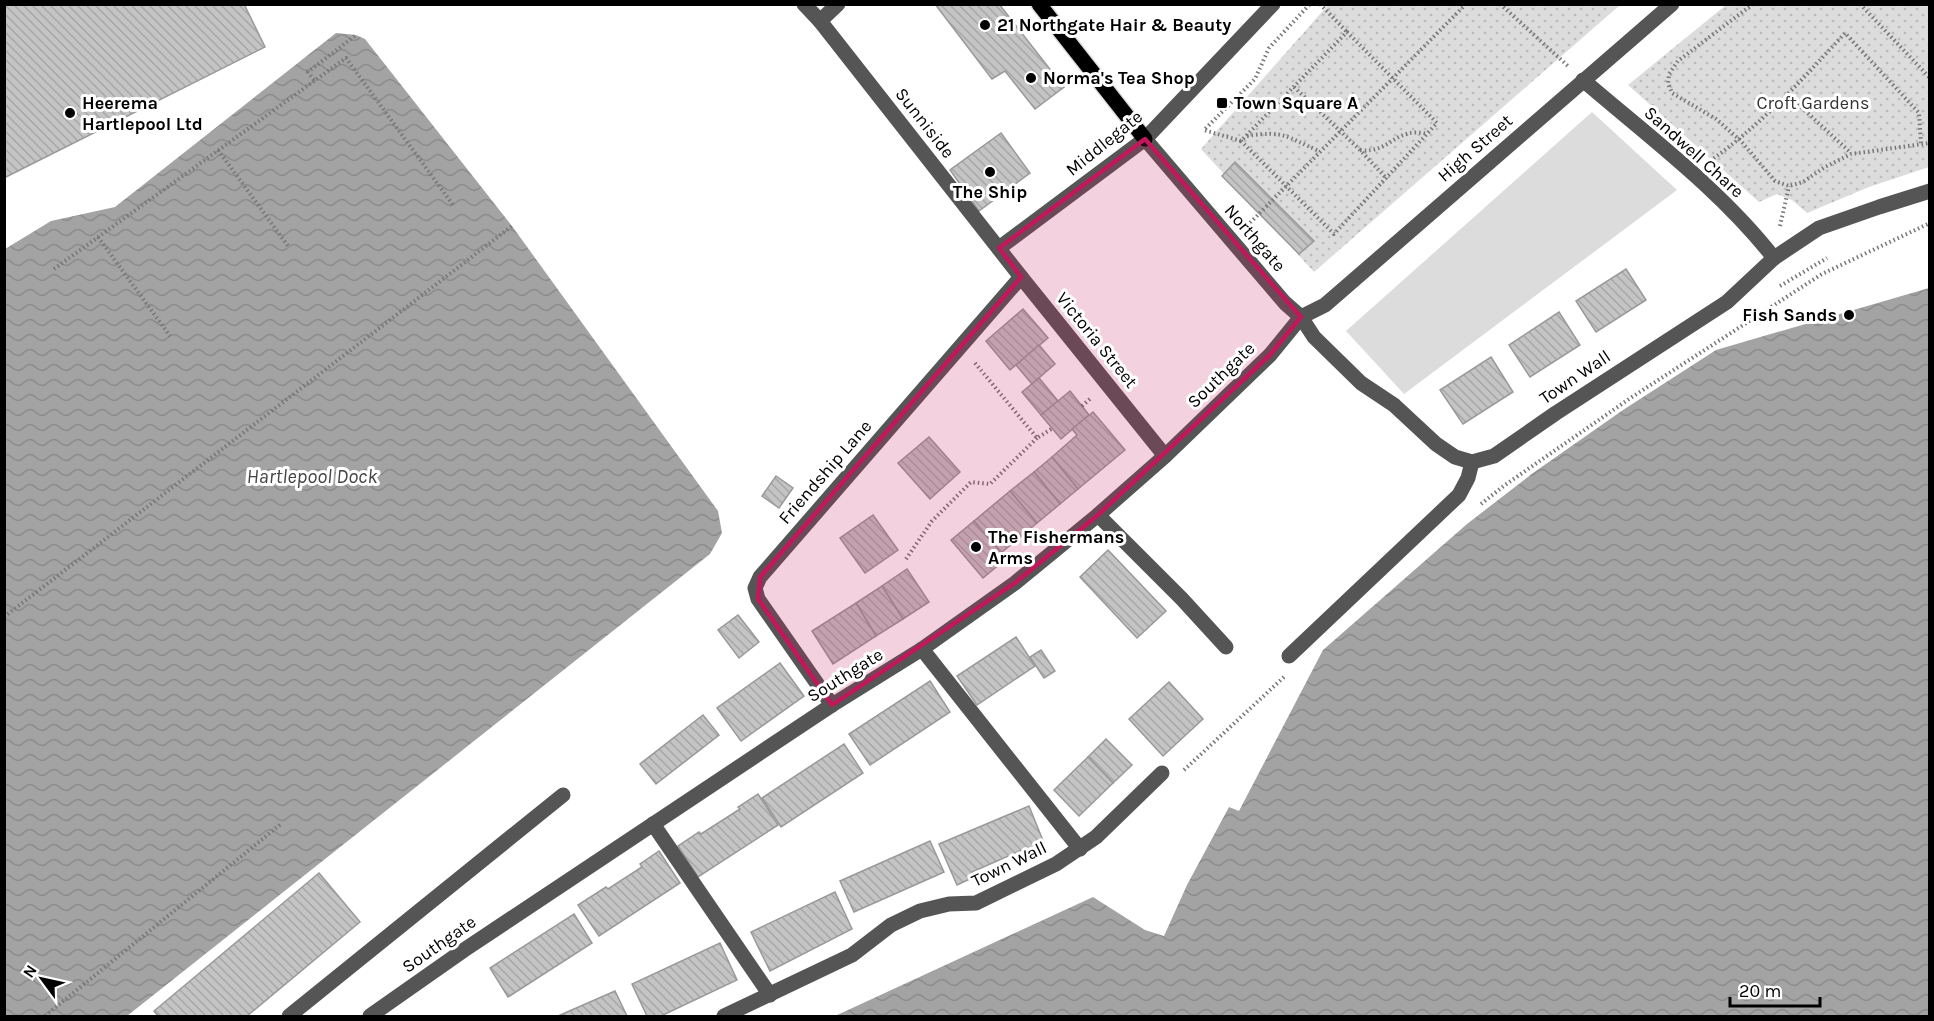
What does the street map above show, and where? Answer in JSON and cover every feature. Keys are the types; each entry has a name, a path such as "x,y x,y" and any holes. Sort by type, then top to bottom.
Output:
{"main road":[{"name":"Northgate","path":"1039,4 1144,139"}],"street":[{"name":"Sunniside","path":"804,4 820,21 999,248"},
{"path":"820,21 838,4"},
{"name":"Middlegate","path":"999,248 1144,139 1273,4"},
{"name":"High Street","path":"1301,317 1325,305 1672,4"},
{"name":"Sandwell Chare","path":"1583,80 1692,174 1752,230 1774,258"},
{"name":"Northgate","path":"1144,139 1285,303 1301,317 1314,337 1361,383 1395,405 1436,444 1455,457 1472,462"},
{"name":"Town Wall","path":"1472,462 1494,456 1727,302 1774,258 1819,228 1929,191"},
{"name":"Victoria Street","path":"999,248 1165,456"},
{"name":"Friendship Lane","path":"832,705 758,599 755,588 760,577 1021,277"},
{"name":"Southgate","path":"370,1017 464,950 832,705 922,649 1016,583 1165,456 1270,355 1301,317"},
{"path":"1289,656 1459,495 1468,478 1472,462"},
{"path":"1098,515 1182,599 1226,647"},
{"path":"922,649 1080,849"},
{"name":"Town Wall","path":"724,1017 852,955 891,925 920,911 950,904 976,903 1056,864 1096,837 1162,773"},
{"path":"289,1017 563,795"},
{"path":"653,824 770,995"}],"path":[{"path":"1310,4 1269,48 1255,79 1204,130 1241,141 1334,234 1437,123 1320,4"},
{"path":"1232,242 1466,4"},
{"path":"1500,4 1583,80"},
{"path":"1753,4 1678,61 1669,74 1668,82 1672,93 1716,119 1740,140 1775,181 1789,186 1803,182 1851,153 1929,143"},
{"path":"1860,4 1929,78"},
{"path":"1241,141 1347,32"},
{"path":"1692,174 1740,140 1788,95 1845,33 1919,113 1922,143"},
{"path":"314,80 308,72 356,35"},
{"path":"54,269 346,57 453,205"},
{"path":"1294,87 1360,150 1386,179"},
{"path":"1788,95 1851,153"},
{"path":"1360,150 1368,151 1386,146 1400,135 1418,131 1428,134"},
{"path":"1246,136 1273,132 1287,135 1319,152"},
{"path":"218,150 288,246"},
{"path":"1774,258 1789,186"},
{"path":"1475,509 1505,485 1632,397 1822,274 1929,222"},
{"path":"4,617 512,226"},
{"path":"98,237 170,336"},
{"path":"1795,276 1827,258"},
{"path":"970,358 1037,438"},
{"path":"906,559 932,521 971,482 990,484 1037,438 1053,428"},
{"path":"1267,691 1285,675"},
{"path":"48,1016 281,824"}],"highlighted area":[{"path":"1145,139 1301,317 1270,355 1098,515 1015,583 832,705 758,599 760,577 1021,277 999,248"}],"green space":[{"path":"1328,5 1620,5 1314,272 1201,149"},
{"name":"Croft Gardens","path":"1726,5 1929,5 1929,167 1869,187 1807,213 1792,200 1777,194 1759,202 1628,85"},
{"path":"1592,112 1677,190 1404,394 1346,331"}],"water":[{"name":"Hartlepool Dock","path":"336,33 356,35 365,39 512,226 718,511 722,533 710,554 127,1016 5,1016 5,249 51,221 115,207"},
{"path":"1929,288 1929,1016 835,1016 1093,897 1145,930 1164,936 1187,885 1229,807 1239,811 1323,650 1467,524 1533,473 1623,410 1716,350"}],"building":[{"name":"Heerema Hartlepool Ltd","path":"4,4 244,4 265,47 4,178"},
{"path":"935,4 999,4 1064,87 1035,109 1005,71 992,79"},
{"name":"The Ship","path":"1001,133 1030,173 979,211 950,170"},
{"path":"1235,162 1314,241 1299,254 1222,176"},
{"path":"1626,269 1646,300 1596,332 1576,301"},
{"path":"1023,309 1048,338 1010,370 986,341"},
{"path":"1559,312 1580,345 1530,377 1509,345"},
{"path":"1039,345 1055,364 1032,384 1016,365"},
{"path":"1491,357 1513,392 1463,424 1440,390"},
{"path":"1039,378 1058,401 1041,415 1022,392"},
{"path":"1070,391 1089,415 1061,439 1041,415"},
{"path":"1093,412 1125,450 1078,489 1052,457 1077,435 1072,429"},
{"path":"929,437 960,472 930,499 898,463"},
{"path":"1052,457 1078,489 1060,504 1034,472"},
{"path":"1034,472 1060,504 1037,523 1010,491"},
{"path":"776,476 793,488 779,508 762,496"},
{"path":"1010,491 1037,523 1001,553 974,521"},
{"path":"873,515 898,550 865,573 840,538"},
{"name":"The Fishermans Arms","path":"974,521 1006,559 983,578 951,540"},
{"path":"1108,550 1166,611 1137,638 1080,577"},
{"path":"907,569 929,602 903,619 882,586"},
{"path":"882,586 903,619 876,636 856,603"},
{"path":"856,603 876,636 833,664 812,631"},
{"path":"738,615 759,642 739,658 718,630"},
{"path":"1016,637 1035,666 977,705 957,676"},
{"path":"1041,650 1055,671 1044,678 1030,657"},
{"path":"780,663 804,696 741,741 717,708"},
{"path":"930,681 950,712 870,765 849,734"},
{"path":"1169,682 1203,719 1163,756 1129,719"},
{"path":"703,715 719,735 656,784 640,764"},
{"path":"1106,739 1132,765 1113,783 1088,757"},
{"path":"844,744 863,773 781,827 762,798"},
{"path":"1088,757 1113,783 1079,816 1054,790"},
{"path":"758,794 778,825 698,877 678,846 740,809 738,807"},
{"path":"1029,806 1044,843 972,872 974,877 957,885 939,844"},
{"path":"930,841 944,872 854,912 840,881"},
{"path":"659,851 680,883 599,936 578,905 642,867 640,864"},
{"path":"319,873 360,922 247,1016 158,1016 154,1011"},
{"path":"835,892 852,929 770,971 751,932"},
{"path":"574,914 592,943 508,997 490,968"},
{"path":"720,943 737,980 661,1016 647,1016 632,984"},
{"path":"615,991 627,1016 558,1016"}],"place":[{"name":"21 Northgate Hair & Beauty","path":"985,25"},
{"name":"Norma's Tea Shop","path":"1031,78"},
{"name":"Town Square A","path":"1222,103"},
{"name":"Heerema Hartlepool Ltd","path":"70,113"},
{"name":"The Ship","path":"990,172"},
{"name":"Fish Sands","path":"1849,315"},
{"name":"The Fishermans Arms","path":"976,547"}]}
